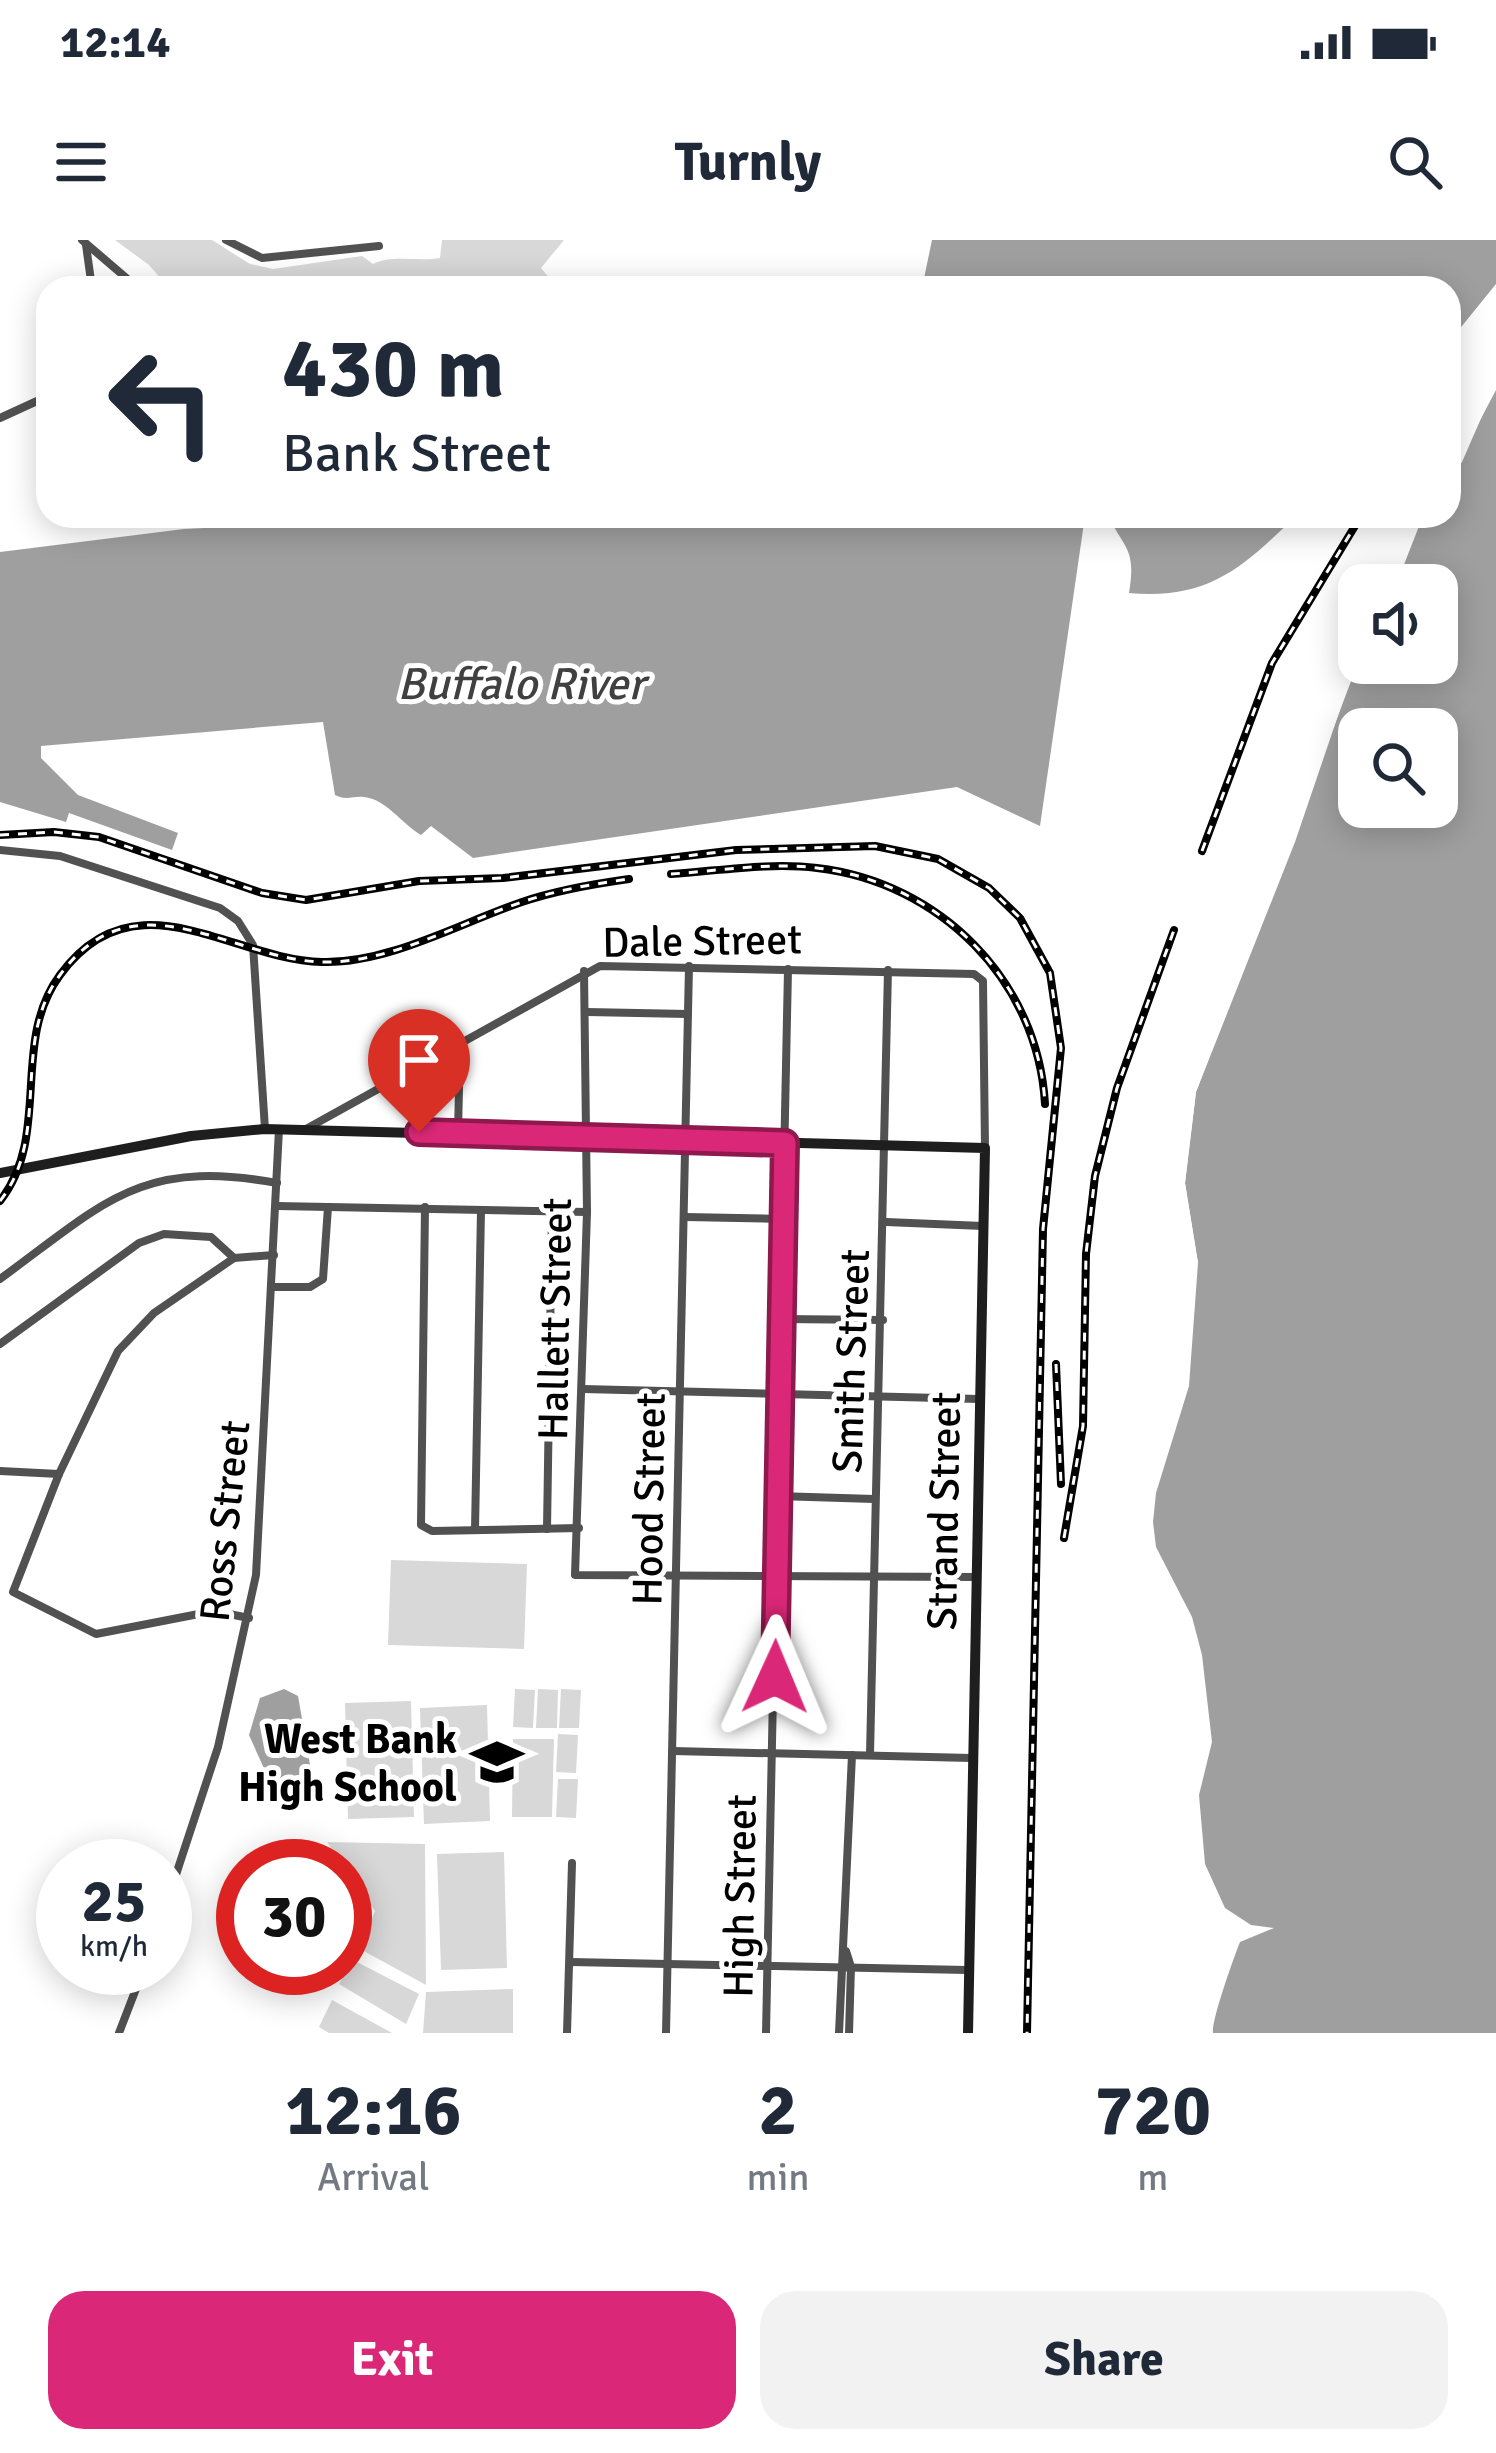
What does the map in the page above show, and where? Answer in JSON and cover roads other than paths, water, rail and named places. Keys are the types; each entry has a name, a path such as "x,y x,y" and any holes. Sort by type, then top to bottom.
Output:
{"street":[{"path":"226,240 262,258 380,246"},
{"path":"84,242 90,276"},
{"path":"84,242 124,276"},
{"path":"0,418 36,402"},
{"name":"Ross Street","path":"0,850 60,856 220,908 238,921 253,945 277,1184 256,1575 207,1785 189,1839"},
{"name":"Dale Street","path":"305,1130 584,970 615,963 974,974 987,992"},
{"name":"Hood Street","path":"665,2033 689,966"},
{"name":"High Street","path":"766,2033 788,969"},
{"name":"Hallett Street","path":"584,970 586,1212 574,1573 596,1579 674,1577"},
{"name":"Smith Street","path":"870,1754 888,1147 888,970"},
{"name":"Strand Street","path":"968,2033 987,992"},
{"path":"587,1012 688,1014"},
{"path":"458,1133 460,1041"},
{"path":"0,1173 168,1140 272,1129 985,1148"},
{"path":"0,1279 128,1188 217,1173 277,1184"},
{"path":"277,1206 586,1212"},
{"path":"272,1287 310,1287 322,1279 328,1207"},
{"path":"424,1208 420,1523 429,1531 579,1528"},
{"path":"475,1530 481,1210"},
{"path":"547,1528 552,1211"},
{"path":"685,1217 784,1219"},
{"path":"886,1222 983,1226"},
{"path":"0,1344 153,1237 211,1237 234,1258"},
{"path":"249,1618 214,1611 96,1634 15,1596 59,1474 118,1351 154,1313 234,1258 274,1255"},
{"path":"781,1319 883,1320"},
{"path":"583,1389 979,1399"},
{"path":"0,1471 59,1474"},
{"path":"777,1496 874,1499"},
{"path":"674,1577 974,1577"},
{"path":"673,1751 971,1758"},
{"path":"849,2033 846,1950 852,1755"},
{"path":"567,2033 572,1863"},
{"path":"571,1962 967,1970"},
{"path":"838,2033 846,1967"},
{"path":"119,2033 134,1995"}],"water":[{"path":"932,240 1496,240 1496,284 1461,327 1461,276 924,276"},
{"path":"1496,390 1496,2033 1213,2033 1240,1942 1274,1928 1251,1925 1225,1908 1205,1864 1199,1795 1212,1742 1202,1655 1192,1617 1156,1547 1153,1522 1156,1493 1189,1386 1198,1263 1185,1183 1196,1092 1338,716 1338,828 1458,828 1458,708 1341,708 1350,684 1458,684 1458,564 1404,564 1418,528 1461,528 1461,456"},
{"name":"Buffalo River","path":"1083,528 1040,826 957,787 473,858 431,826 421,835 372,799 335,795 323,722 41,746 41,758 78,795 178,833 172,850 69,813 66,822 0,802 0,552 184,529"},
{"path":"1115,528 1283,528 1222,577 1157,594 1129,593 1130,559"},
{"path":"284,1689 298,1696 313,1782 298,1804 271,1784 249,1735 260,1698"}],"railway":[{"path":"1202,851 1272,663 1354,528"},
{"path":"0,835 54,832 99,837 262,893 306,900 419,881 503,878 736,850 875,846 938,859 989,888 1020,918 1050,973 1061,1048 1043,1229 1027,2033"},
{"path":"671,874 763,866 817,868 862,877 903,893 941,916 1002,979 1024,1017 1038,1059 1045,1104"},
{"path":"0,1201 24,1147 37,1029 45,1001 60,975 89,945 120,929 152,925 185,929 288,958 347,961 398,949 535,898 629,879"},
{"path":"1064,1538 1083,1426 1086,1254 1095,1176 1117,1088 1174,930"},
{"path":"1056,1364 1061,1484"}],"place":[{"name":"West Bank High School","path":"497,1762"}]}
